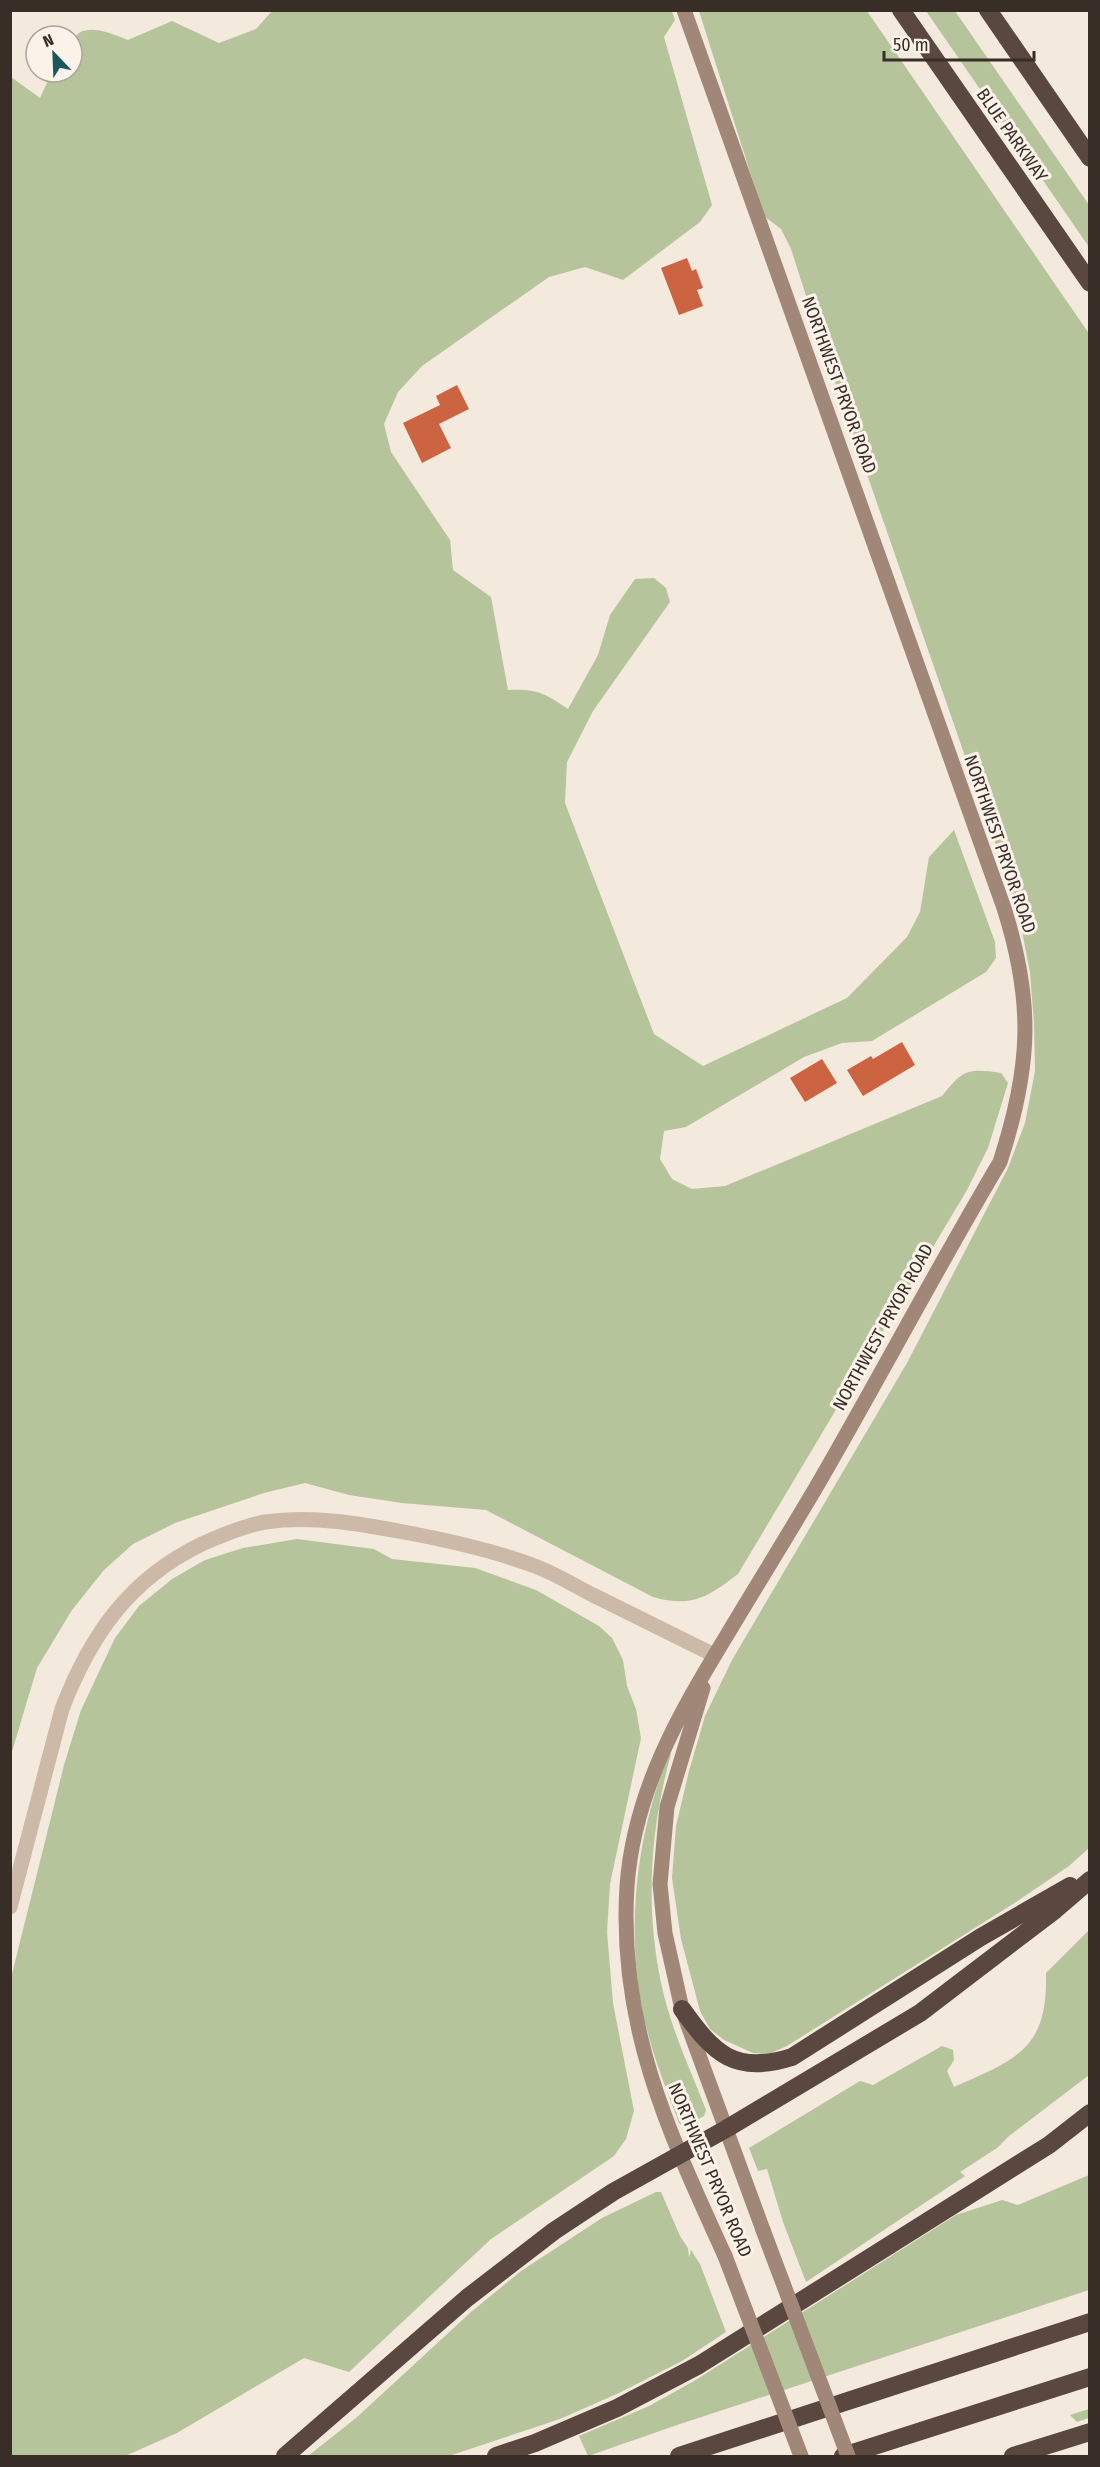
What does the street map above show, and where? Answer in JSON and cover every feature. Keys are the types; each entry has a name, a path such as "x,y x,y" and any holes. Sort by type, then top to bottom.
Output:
{"highway":[{"name":"BLUE PARKWAY","path":"901,10 1089,283"},
{"path":"988,10 1089,158"},
{"path":"682,2009 700,2035 720,2052 755,2065 775,2063 792,2057 981,1937 1089,1874"},
{"path":"285,2457 467,2298 554,2231 613,2192 920,2013 1055,1910 1089,1880"},
{"path":"495,2457 535,2443 617,2408 699,2365 1049,2145 1089,2113"},
{"path":"679,2457 1089,2322"},
{"path":"843,2457 1089,2377"},
{"path":"1013,2457 1089,2432"}],"main road":[{"name":"NORTHWEST PRYOR ROAD","path":"684,10 1004,908 1020,966 1026,1025 1022,1079 1014,1120 1000,1162 818,1484 714,1655 662,1748 647,1790 631,1850 627,1888 627,1955 634,2013 647,2069 679,2155 725,2256 801,2457"},
{"name":"NORTHWEST PRYOR ROAD","path":"714,1655 667,1807 660,1884 665,1933 682,2009 848,2457"}],"street":[{"path":"10,1906 62,1709 74,1678 93,1642 120,1604 147,1579 178,1556 225,1533 265,1522 319,1519 458,1543 533,1565 714,1655"}],"green space":[{"path":"273,10 672,11 675,20 664,37 712,205 700,222 623,280 585,267 549,277 422,366 398,392 384,424 391,452 450,540 453,570 491,597 508,690 540,693 568,709 598,655 610,615 635,579 654,578 666,588 670,602 593,711 567,762 565,803 654,1034 703,1066 847,998 907,937 920,912 929,857 954,830 995,942 996,958 986,972 872,1041 842,1043 804,1057 686,1127 664,1131 660,1159 672,1179 692,1189 725,1186 942,1096 955,1081 967,1073 980,1071 1001,1073 1008,1083 988,1148 967,1190 738,1574 718,1589 689,1601 653,1597 486,1510 402,1503 349,1495 305,1483 264,1493 175,1523 133,1544 104,1570 72,1610 37,1668 11,1755 11,77 40,98 46,84 84,84 84,31 89,30 97,30 128,40 172,21 219,43 256,29"},
{"path":"699,11 867,11 1090,335 1089,1848 1069,1866 1013,1904 787,2046 769,2054 753,2053 724,2040 710,2029 700,2011 681,1939 672,1878 676,1826 689,1771 705,1716 732,1660 907,1363 1008,1168 1025,1123 1035,1071 1034,1023 1030,973 1021,926 1008,880 819,336 791,249 781,229 764,216"},
{"path":"926,11 955,11 1089,205 1089,247"},
{"path":"297,1539 374,1549 392,1559 475,1568 536,1590 599,1626 612,1638 623,1660 627,1686 636,1709 641,1738 610,1884 607,1932 613,2003 634,2111 626,2139 614,2156 491,2239 349,2372 304,2358 177,2433 125,2456 11,2456 11,1978 64,1765 81,1710 115,1638 139,1606 172,1579 205,1560 243,1548"},
{"path":"669,1753 671,1754 657,1816 652,1912 660,1976 667,2007 706,2110 704,2116 684,2127 679,2123 650,2041 642,2006 635,1933 640,1859 647,1823"},
{"path":"1089,1930 1089,2075 1009,2136 997,2148 960,2172 965,2176 806,2282 783,2222 767,2169 758,2171 749,2148 860,2081 873,2085 942,2046 953,2050 954,2060 947,2071 954,2087 1011,2059 1034,2035 1041,2019 1045,1999 1046,1973"},
{"path":"1089,2175 1089,2290 588,2456 579,2436 649,2406 694,2381 956,2215 1002,2200 1018,2205"},
{"path":"656,2192 661,2192 680,2236 688,2248 689,2258 691,2250 700,2264 726,2332 682,2361 619,2393 560,2419 449,2456 308,2456 356,2418 471,2312 521,2271 602,2218"},
{"path":"1089,2409 1089,2418 1077,2422 1070,2415"}],"building":[{"path":"687,258 692,271 696,269 703,288 697,290 703,306 679,315 661,268"},
{"path":"457,385 469,409 439,424 451,448 422,463 403,423 440,405 436,396"},
{"path":"902,1042 915,1065 863,1096 847,1070 871,1056 873,1059"},
{"path":"822,1059 837,1083 805,1102 790,1078"}]}
